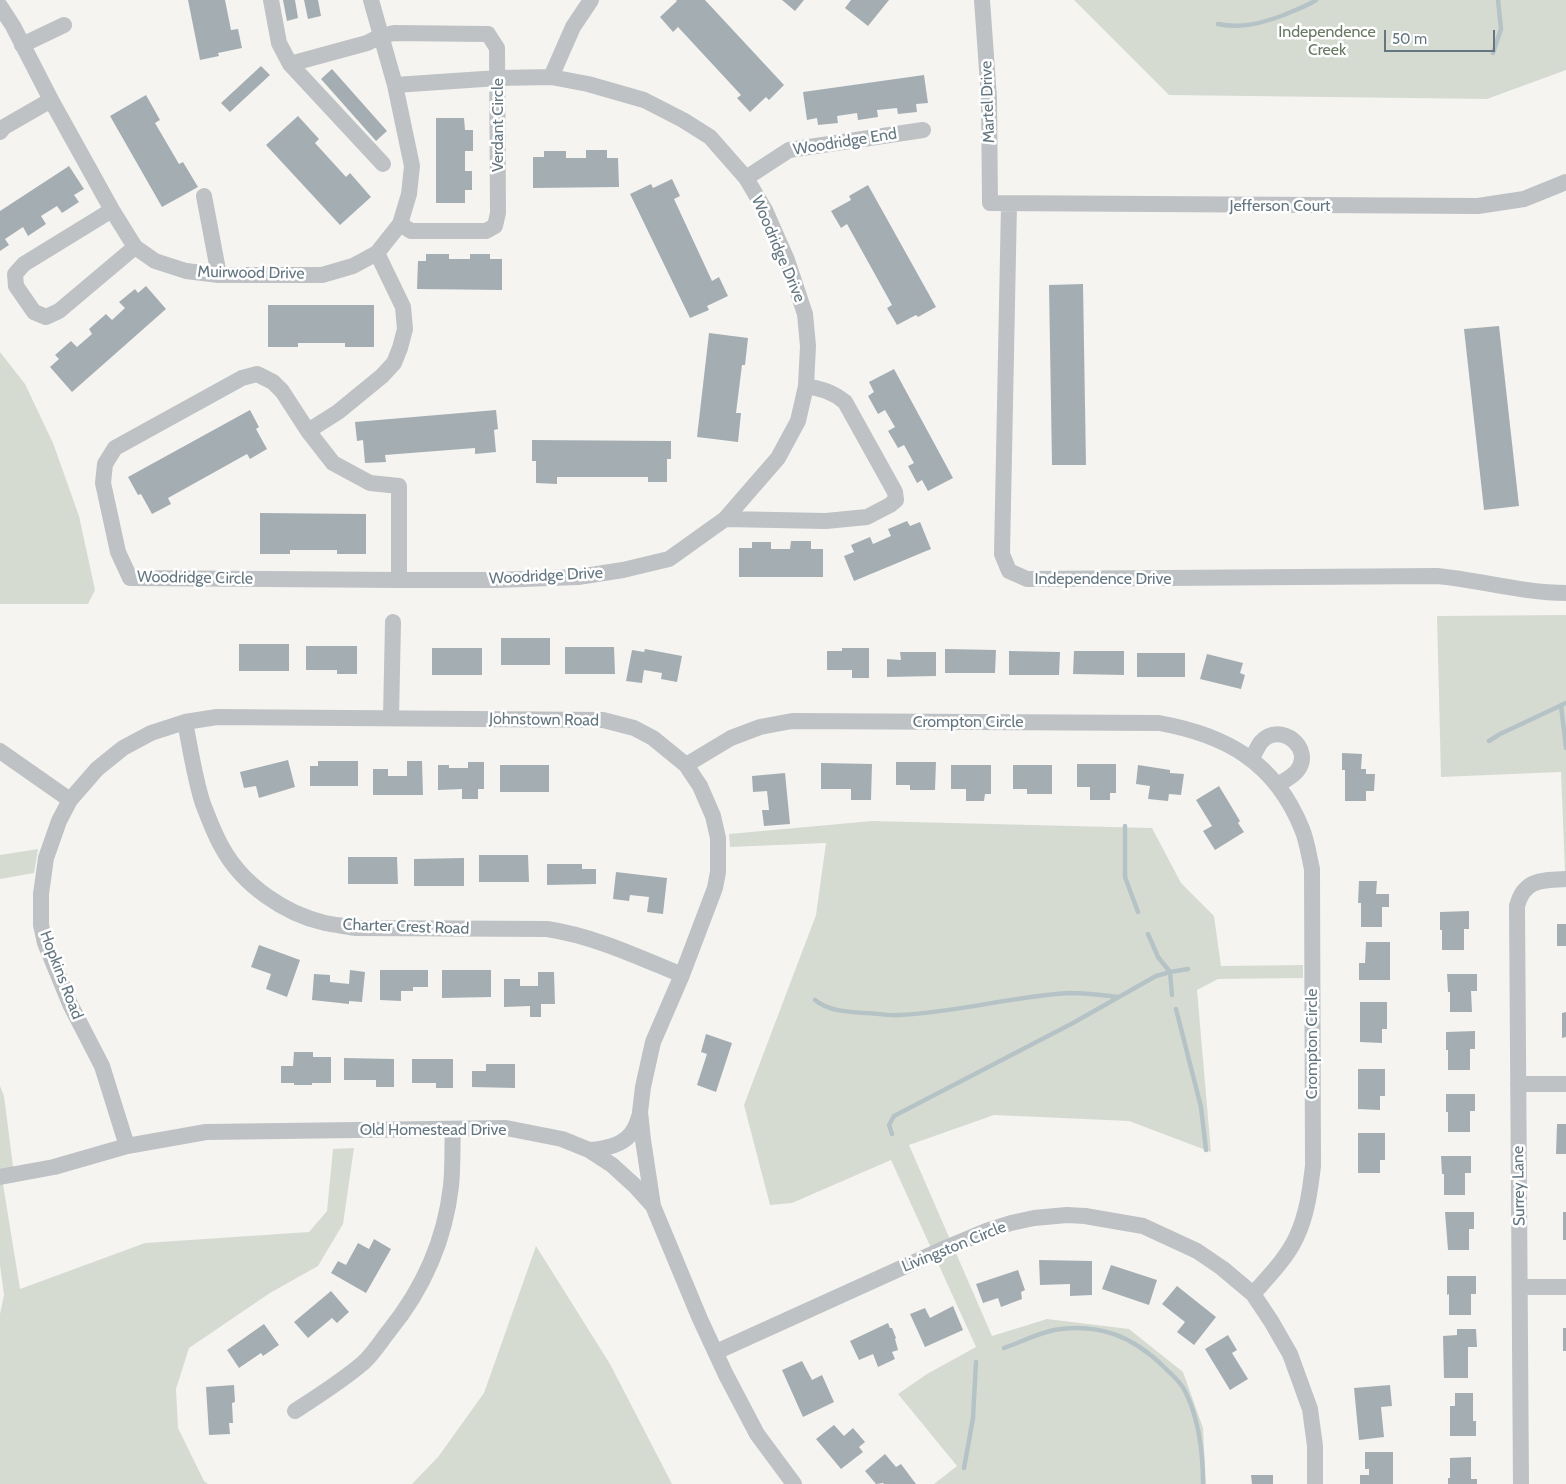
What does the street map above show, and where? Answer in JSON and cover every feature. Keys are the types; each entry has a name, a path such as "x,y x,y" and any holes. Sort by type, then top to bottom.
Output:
{"street":[{"path":"271,0 279,43 290,64 383,164"},
{"name":"Muirwood Drive","path":"0,6 112,210 134,246 155,261 186,271 219,275 322,275 353,266 377,254 400,224 409,194 412,166 394,85 371,0"},
{"path":"551,77 573,27 591,0"},
{"name":"Martel Drive","path":"982,0 989,98 990,204"},
{"path":"22,46 64,25"},
{"name":"Verdant Circle","path":"381,36 394,33 488,34 497,48 498,213 495,226 486,231 411,231 400,224"},
{"path":"290,64 367,43 381,36"},
{"name":"Woodridge Drive","path":"394,85 498,78 551,77 588,84 644,100 683,120 710,138 746,178 765,210 787,260 806,314 808,346 806,386 798,421 778,458 725,519 669,559 624,570 578,577 399,580"},
{"path":"0,132 4,127 51,100"},
{"name":"Woodridge End","path":"746,178 789,150 922,130"},
{"name":"Jefferson Court","path":"990,204 1478,206 1524,199 1566,182"},
{"path":"204,196 219,275"},
{"name":"Independence Drive","path":"1009,204 1002,554 1009,570 1027,579 1242,579 1437,576 1469,579 1534,591 1566,593"},
{"path":"112,210 24,264 15,274 16,286 34,312 46,317 59,311 134,246"},
{"path":"308,430 338,412 382,376 394,363 400,348 404,329 403,308 377,254"},
{"name":"Woodridge Circle","path":"257,374 273,382 308,430 333,463 370,483 399,486 399,580 130,578 118,552 103,483 104,464 115,448 242,378 257,374"},
{"path":"725,519 826,521 867,518 896,500 895,492 845,402 835,394 821,388 806,386"},
{"path":"392,718 393,622"},
{"name":"Johnstown Road","path":"70,800 97,769 123,748 151,733 185,722 217,717 603,720 634,728 653,738 686,765 700,786 712,816 719,851 715,888 654,1042 642,1086 640,1112 653,1206"},
{"name":"Crompton Circle","path":"686,765 731,738 760,727 792,721 1159,723 1188,728 1215,738 1234,747 1251,760 1277,785 1292,806 1303,830 1312,869 1313,1166 1310,1195 1303,1221 1295,1240 1280,1262 1253,1294"},
{"name":"Charter Crest Road","path":"185,722 203,802 222,848 236,867 257,889 275,902 299,915 325,923 355,928 547,929 572,933 593,940 682,975"},
{"path":"1251,760 1262,741 1269,736 1278,734 1294,740 1300,748 1302,756 1300,765 1296,773 1277,785"},
{"path":"0,751 70,800"},
{"name":"Hopkins Road","path":"70,800 59,821 46,858 40,894 41,925 45,943 70,1004 102,1066 127,1146"},
{"name":"Surrey Lane","path":"1520,1484 1516,914 1520,895 1530,884 1543,880 1566,879"},
{"path":"1518,1084 1566,1084"},
{"path":"589,1150 607,1148 622,1141 634,1131 640,1112"},
{"name":"Old Homestead Drive","path":"0,1177 54,1167 127,1146 206,1132 506,1128 562,1139 589,1150 612,1165 653,1206 716,1352 757,1434 794,1484"},
{"path":"295,1411 340,1382 365,1361 405,1311 420,1285 439,1241 446,1214 451,1185 453,1129"},
{"name":"Livingston Circle","path":"716,1352 967,1238 1011,1223 1051,1216 1085,1216 1143,1226 1197,1251 1222,1268 1253,1294 1290,1354 1310,1409 1315,1446 1315,1484"},
{"path":"1520,1288 1566,1287"}],"green space":[{"name":"Independence Creek","path":"1074,0 1566,0 1566,70 1487,99 1169,95"},
{"path":"0,352 25,384 53,443 79,516 95,590 88,604 0,604"},
{"path":"1566,615 1565,872 1561,772 1441,777 1437,616"},
{"path":"872,821 1152,828 1181,883 1214,916 1221,966 1303,965 1303,978 1218,979 1197,990 1211,1152 1129,1121 994,1115 909,1145 992,1336 1047,1319 1129,1329 1183,1372 1203,1428 1206,1484 934,1484 957,1466 898,1394 927,1374 976,1347 891,1160 792,1203 770,1205 744,1105 816,915 826,843 730,847 729,834"},
{"path":"38,849 34,873 0,879 0,855"},
{"path":"0,1086 4,1096 15,1182 3,1184 20,1289 145,1243 309,1232 327,1211 333,1149 354,1148 343,1224 318,1266 270,1293 189,1348 176,1389 178,1428 204,1481 208,1484 0,1484 0,1314 4,1295 0,1265"},
{"path":"536,1246 610,1364 672,1484 412,1484 438,1457 484,1393"}],"building":[{"path":"188,0 225,0 231,30 238,29 242,48 218,53 219,56 200,60"},
{"path":"283,0 295,0 298,18 287,21"},
{"path":"304,0 318,0 321,16 308,19"},
{"path":"676,0 705,0 784,85 769,100 766,97 750,112 737,98 741,95 678,27 673,32 660,17"},
{"path":"782,0 804,0 795,11"},
{"path":"851,0 889,0 868,26 845,8"},
{"path":"261,66 270,75 230,112 221,103"},
{"path":"332,69 387,131 376,141 321,79"},
{"path":"924,75 928,103 916,104 917,112 898,114 897,108 877,110 878,117 858,120 857,113 837,116 838,123 818,125 817,118 807,120 803,92"},
{"path":"146,95 160,120 155,123 179,164 183,162 198,187 162,207 110,116"},
{"path":"298,116 319,139 315,143 346,177 350,173 371,197 340,225 266,145"},
{"path":"436,118 464,118 465,130 473,130 473,151 465,151 465,171 472,171 472,190 465,190 465,203 436,203"},
{"path":"586,150 607,150 607,158 618,158 619,187 533,188 533,157 544,157 544,151 566,151 566,158 586,158"},
{"path":"69,166 84,189 74,195 79,202 62,213 57,206 41,216 46,224 28,236 23,227 5,239 9,245 0,251 0,211"},
{"path":"672,179 680,196 674,199 712,281 719,277 728,296 707,306 709,310 690,318 630,194 651,184 653,188"},
{"path":"868,185 936,307 918,317 916,315 897,325 887,308 892,305 847,224 841,228 831,211 851,200 849,196"},
{"path":"426,254 449,254 449,259 470,259 470,254 490,254 490,259 502,259 502,290 417,289 418,261 426,261"},
{"path":"1083,284 1086,465 1052,465 1049,285"},
{"path":"146,286 166,309 72,392 50,367 59,359 55,355 71,341 77,347 92,334 89,329 106,314 112,320 125,308 119,302 135,289 138,293"},
{"path":"268,305 374,305 374,347 345,347 345,343 298,343 298,347 268,347"},
{"path":"1499,326 1519,506 1484,510 1464,329"},
{"path":"709,333 748,338 745,365 742,365 736,413 741,413 738,442 697,437"},
{"path":"894,369 953,478 928,491 922,480 917,483 908,466 914,463 904,445 898,448 888,431 895,427 885,410 878,414 868,396 874,392 869,382"},
{"path":"250,410 259,427 256,429 267,449 250,459 247,454 168,498 171,504 152,514 141,494 138,495 128,477"},
{"path":"496,410 498,429 494,430 496,452 475,454 475,448 385,455 386,462 365,463 363,440 357,441 355,422"},
{"path":"532,440 671,441 671,459 667,459 667,482 648,482 648,477 557,477 557,484 536,483 536,461 532,461"},
{"path":"260,513 366,514 366,554 337,554 337,550 290,550 290,554 260,554"},
{"path":"907,521 910,526 920,522 931,549 854,581 844,556 854,552 851,545 870,537 873,544 891,536 888,529"},
{"path":"791,541 811,541 811,549 823,549 823,577 739,577 739,548 752,548 752,542 771,542 771,549 790,549"},
{"path":"501,638 550,638 550,665 501,665"},
{"path":"239,644 289,644 289,671 239,671"},
{"path":"306,646 357,646 357,674 337,674 337,670 306,670"},
{"path":"565,647 614,647 615,674 565,674"},
{"path":"432,648 482,648 482,675 432,675"},
{"path":"842,648 869,648 869,678 852,678 852,670 827,670 827,651 842,651"},
{"path":"645,649 682,656 677,682 661,679 662,673 644,670 642,683 626,681 632,650 644,652"},
{"path":"945,649 996,650 995,673 945,673"},
{"path":"1009,651 1060,652 1059,675 1009,675"},
{"path":"1074,651 1124,651 1124,675 1073,674"},
{"path":"900,652 936,652 936,676 887,677 887,659 901,660"},
{"path":"1137,653 1185,653 1185,677 1137,677"},
{"path":"1207,654 1243,663 1240,673 1245,675 1241,689 1200,679"},
{"path":"1342,753 1362,754 1361,769 1366,769 1366,774 1375,774 1374,791 1366,791 1366,801 1345,801 1345,770 1342,770"},
{"path":"288,760 295,787 259,798 256,786 244,788 240,772"},
{"path":"318,761 358,761 358,786 310,786 310,766 318,766"},
{"path":"407,761 422,761 423,795 373,795 373,769 388,769 388,776 407,776"},
{"path":"468,762 484,762 484,789 478,789 478,799 462,799 462,789 438,790 438,765 449,765 449,768 468,768"},
{"path":"896,762 936,762 935,790 910,790 910,785 896,785"},
{"path":"821,763 872,764 871,800 851,800 851,789 821,789"},
{"path":"1077,764 1116,764 1116,793 1110,793 1110,800 1090,800 1090,787 1077,787"},
{"path":"500,765 549,765 549,792 500,792"},
{"path":"951,765 991,765 991,794 985,794 984,801 966,801 966,789 951,789"},
{"path":"1013,765 1052,765 1052,794 1027,794 1027,789 1013,789"},
{"path":"1138,765 1170,770 1170,773 1184,774 1181,795 1169,794 1168,801 1148,799 1150,786 1136,784"},
{"path":"785,773 790,824 764,826 762,810 769,810 767,791 753,792 752,776"},
{"path":"1219,786 1240,821 1238,823 1244,832 1215,850 1203,831 1212,826 1196,800"},
{"path":"479,855 528,855 529,882 479,882"},
{"path":"348,857 397,857 398,884 348,884"},
{"path":"464,858 464,886 414,886 414,859"},
{"path":"547,864 582,864 582,869 596,869 596,884 547,885"},
{"path":"616,872 667,878 663,914 647,912 649,897 630,895 629,901 613,899"},
{"path":"1359,881 1377,881 1376,894 1389,894 1389,907 1382,907 1382,927 1361,927 1361,903 1358,903"},
{"path":"1469,911 1469,929 1464,929 1464,950 1442,950 1440,912"},
{"path":"1557,924 1566,924 1566,946 1557,946"},
{"path":"1366,942 1390,942 1390,980 1359,980 1359,963 1365,963"},
{"path":"259,945 300,960 287,997 266,989 271,974 251,967"},
{"path":"350,970 365,972 362,1002 349,1001 349,1004 312,1000 314,974 330,975 330,982 349,984"},
{"path":"380,970 428,970 428,987 413,987 413,991 401,991 401,1001 380,1000"},
{"path":"442,970 491,970 491,997 442,998"},
{"path":"538,972 554,972 555,1004 541,1004 541,1017 530,1017 530,1006 504,1007 504,979 520,979 520,986 538,986"},
{"path":"1447,974 1477,974 1477,991 1471,991 1472,1012 1450,1012 1450,992 1448,992"},
{"path":"1360,1002 1387,1002 1387,1029 1382,1029 1382,1043 1360,1042"},
{"path":"1566,1012 1566,1037 1562,1038 1562,1013"},
{"path":"1475,1031 1475,1049 1470,1049 1470,1070 1448,1070 1446,1032"},
{"path":"706,1034 732,1043 716,1092 697,1085 707,1054 701,1052"},
{"path":"294,1052 313,1052 313,1057 331,1057 331,1083 294,1085 294,1083 281,1083 281,1066 293,1066"},
{"path":"344,1058 394,1059 394,1087 376,1087 376,1080 344,1080"},
{"path":"412,1059 453,1059 453,1088 436,1088 436,1083 412,1083"},
{"path":"486,1064 515,1064 515,1088 472,1087 472,1071 486,1071"},
{"path":"1358,1069 1385,1069 1385,1096 1380,1096 1380,1110 1358,1109"},
{"path":"1446,1094 1475,1094 1475,1111 1470,1111 1470,1132 1448,1132"},
{"path":"1557,1124 1566,1124 1566,1154 1556,1154"},
{"path":"1358,1133 1385,1133 1385,1160 1380,1160 1380,1173 1358,1173"},
{"path":"1441,1156 1471,1156 1471,1173 1465,1173 1465,1195 1444,1195 1444,1174 1442,1174"},
{"path":"1445,1212 1474,1212 1474,1229 1469,1229 1469,1250 1448,1250"},
{"path":"1563,1212 1566,1212 1566,1240 1563,1240"},
{"path":"374,1239 391,1249 366,1293 331,1273 338,1261 346,1265 358,1243 369,1249"},
{"path":"1039,1260 1092,1261 1092,1295 1070,1296 1070,1284 1040,1285"},
{"path":"1111,1265 1157,1280 1149,1305 1102,1289"},
{"path":"1018,1270 1025,1290 1021,1292 1022,1299 1001,1307 998,1298 983,1303 976,1284"},
{"path":"1447,1276 1476,1276 1476,1294 1471,1294 1471,1315 1449,1315"},
{"path":"1177,1286 1216,1317 1194,1345 1177,1332 1185,1322 1162,1304"},
{"path":"331,1291 349,1312 337,1323 332,1318 308,1338 294,1322"},
{"path":"953,1306 963,1330 925,1347 910,1314 925,1308 930,1318"},
{"path":"888,1323 896,1338 898,1350 892,1352 895,1359 878,1367 873,1354 859,1360 850,1341"},
{"path":"264,1324 279,1345 263,1356 261,1353 239,1368 227,1350"},
{"path":"1563,1328 1566,1328 1566,1351 1563,1351"},
{"path":"1457,1329 1476,1329 1477,1347 1468,1347 1468,1378 1444,1378 1443,1336 1457,1335"},
{"path":"1228,1335 1237,1350 1232,1353 1248,1379 1230,1390 1205,1349"},
{"path":"802,1361 812,1380 822,1375 834,1402 803,1417 782,1370"},
{"path":"234,1385 235,1402 232,1403 233,1423 229,1423 230,1434 209,1435 206,1387"},
{"path":"1390,1385 1392,1406 1381,1407 1384,1437 1359,1440 1354,1388"},
{"path":"1455,1393 1473,1393 1473,1421 1476,1421 1476,1436 1450,1436 1450,1406 1455,1406"},
{"path":"834,1425 844,1436 853,1428 865,1442 859,1447 863,1452 841,1469 816,1439"},
{"path":"1365,1452 1393,1452 1393,1484 1360,1484 1360,1475 1369,1475 1369,1469 1365,1469"},
{"path":"885,1454 896,1467 901,1464 916,1484 876,1484 865,1471"},
{"path":"1471,1457 1471,1479 1477,1479 1477,1484 1448,1484 1448,1478 1450,1478 1450,1458"},
{"path":"1251,1475 1273,1475 1273,1484 1252,1484"}],"waterway":[{"path":"1218,24 1235,26 1260,23 1304,7 1316,0"},
{"path":"1493,53 1501,29 1498,0"},
{"path":"1489,741 1566,703"},
{"path":"1561,705 1566,748"},
{"path":"1125,826 1125,877 1138,912"},
{"path":"1148,934 1158,957 1170,972 1172,995"},
{"path":"892,1134 889,1125 894,1116 1073,1023 1156,976 1188,969"},
{"path":"815,1000 826,1007 838,1010 895,1015 920,1014 1026,997 1069,993 1118,997"},
{"path":"1176,1009 1201,1107 1206,1150"},
{"path":"1004,1348 1047,1332 1070,1328 1101,1330 1115,1334 1141,1348 1173,1376 1185,1391 1197,1425 1203,1484"},
{"path":"964,1468 973,1418 976,1362"}]}
